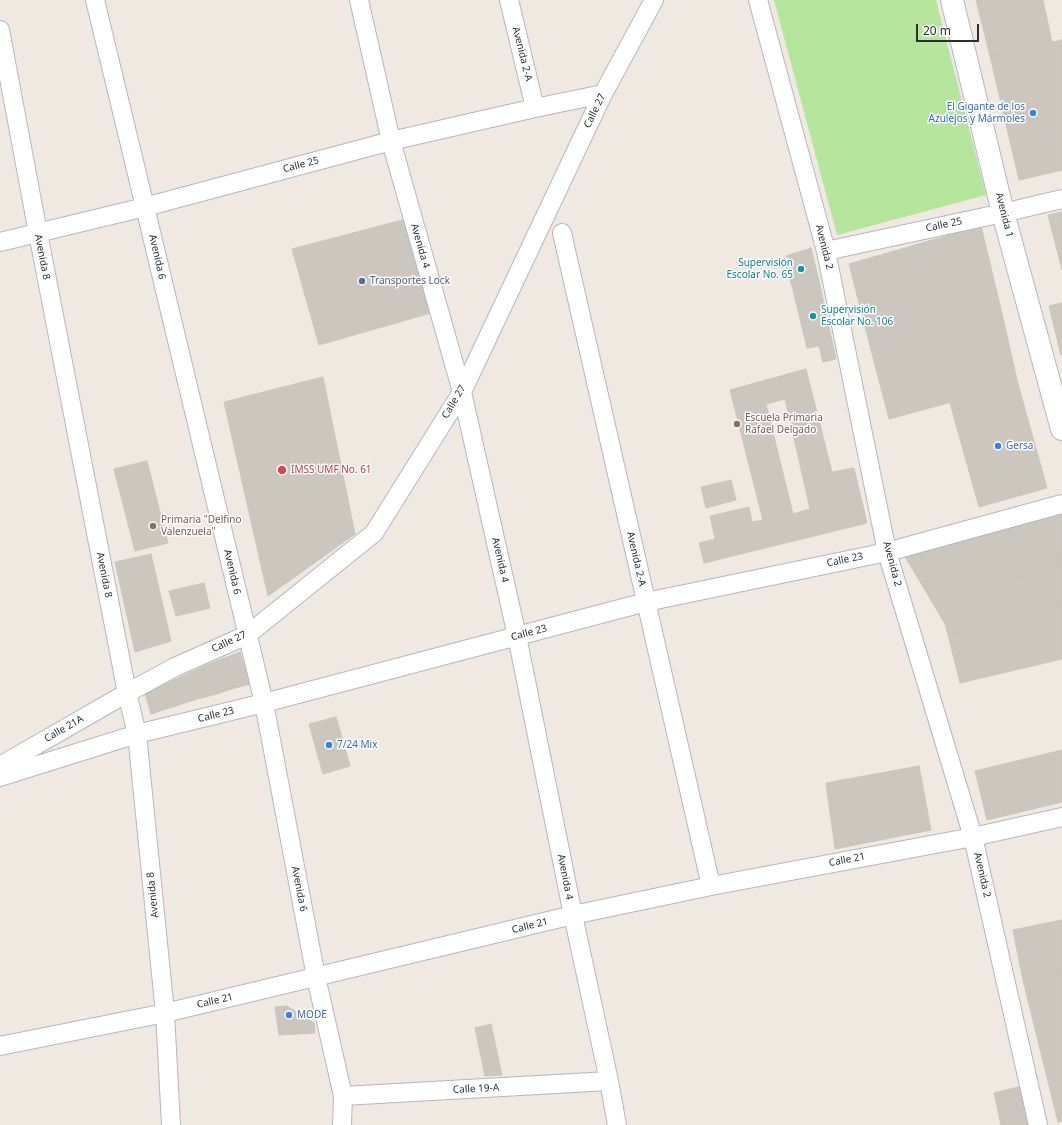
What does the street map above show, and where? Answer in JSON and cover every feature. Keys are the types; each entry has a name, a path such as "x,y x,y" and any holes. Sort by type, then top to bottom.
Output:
{"main road":[{"name":"Avenida 1","path":"952,0 1003,213 1062,429"}],"street":[{"name":"Avenida 6","path":"95,0 264,703 316,977 343,1096 342,1125"},
{"name":"Avenida 4","path":"359,0 391,141 462,392 517,636 617,1125"},
{"name":"Avenida 2-A","path":"509,0 535,108"},
{"name":"Calle 27","path":"127,693 175,667 247,635 374,533 462,392 603,94 654,0"},
{"name":"Avenida 2","path":"758,0 826,251 887,552 973,837 1038,1125"},
{"name":"Avenida 8","path":"0,30 127,693 137,734 165,1013 171,1125"},
{"name":"Calle 25","path":"0,242 145,207 391,141 603,94"},
{"name":"Calle 25","path":"826,251 1062,199"},
{"name":"Avenida 2-A","path":"562,233 711,886"},
{"name":"Calle 23","path":"0,777 137,734 264,703 646,602 887,552 1062,504"},
{"name":"Calle 21A","path":"0,766 127,693"},
{"name":"Calle 21","path":"0,1046 165,1013 573,915 711,886 973,837 1062,817"},
{"name":"Calle 19-A","path":"343,1096 609,1081"}],"green space":[{"path":"774,0 936,0 986,195 837,235"}],"building":[{"path":"976,0 1043,0 1052,42 990,56"},
{"name":"El Gigante de los Azulejos y Mármoles","path":"1062,40 1062,170 1019,180 990,56"},
{"path":"1062,212 1062,270 1048,215"},
{"name":"Transportes Lock","path":"406,219 431,313 319,345 292,249"},
{"path":"981,226 1000,305 869,342 849,264"},
{"name":"Supervisión Escolar No. 65","path":"811,248 819,281 792,286 783,257"},
{"name":"Supervisión Escolar No. 106","path":"819,281 836,359 823,362 819,346 807,348 792,286"},
{"path":"1062,303 1062,354 1061,355 1049,306"},
{"path":"1000,305 1018,384 889,419 869,342"},
{"path":"806,369 832,472 854,468 867,523 704,563 699,543 715,539 710,516 749,507 752,522 763,520 730,390","holes":["785,399 810,509 793,514 766,404"]},
{"name":"IMSS UMF No. 61","path":"323,377 355,534 268,596 224,402"},
{"name":"Gersa","path":"1018,384 1047,488 979,507 950,403"},
{"path":"147,461 168,543 135,551 114,469"},
{"path":"731,480 736,500 706,508 701,487"},
{"path":"1062,514 1062,566 1060,567 1047,518"},
{"path":"1047,518 1060,567 1013,579 1001,529"},
{"path":"1001,529 1011,568 925,590 904,555"},
{"path":"151,554 171,641 135,652 115,562"},
{"path":"1062,566 1062,607 1023,617 1013,579"},
{"path":"1011,568 1021,606 945,624 925,590"},
{"path":"204,583 210,608 176,616 169,591"},
{"path":"1021,606 1023,617 948,635 945,624"},
{"path":"1062,607 1062,659 960,683 948,635"},
{"path":"240,652 250,684 228,690 219,660"},
{"path":"219,660 228,690 217,694 206,665"},
{"path":"206,665 217,694 197,699 189,673"},
{"path":"189,673 197,699 151,714 145,693"},
{"name":"7/24 Mix","path":"336,717 350,766 323,774 309,724"},
{"path":"1062,750 1062,802 987,820 975,771"},
{"path":"919,766 931,830 835,849 826,783"},
{"path":"1062,920 1062,969 1022,976 1013,930"},
{"path":"1062,969 1062,1121 1058,1122 1022,976"},
{"name":"MODE","path":"287,1006 314,1023 315,1033 279,1035 275,1007"},
{"path":"491,1024 502,1075 485,1076 475,1028"},
{"path":"1022,1086 1031,1125 1001,1125 994,1093"}],"place":[{"name":"El Gigante de los Azulejos y Mármoles","path":"1033,113"},
{"name":"Supervisión Escolar No. 65","path":"801,269"},
{"name":"Transportes Lock","path":"362,281"},
{"name":"Supervisión Escolar No. 106","path":"813,316"},
{"name":"Escuela Primaria Rafael Delgado","path":"737,424"},
{"name":"Gersa","path":"998,446"},
{"name":"IMSS UMF No. 61","path":"282,470"},
{"name":"Primaria \"Delfino Valenzuela\"","path":"153,526"},
{"name":"7/24 Mix","path":"329,745"},
{"name":"MODE","path":"289,1015"}]}
